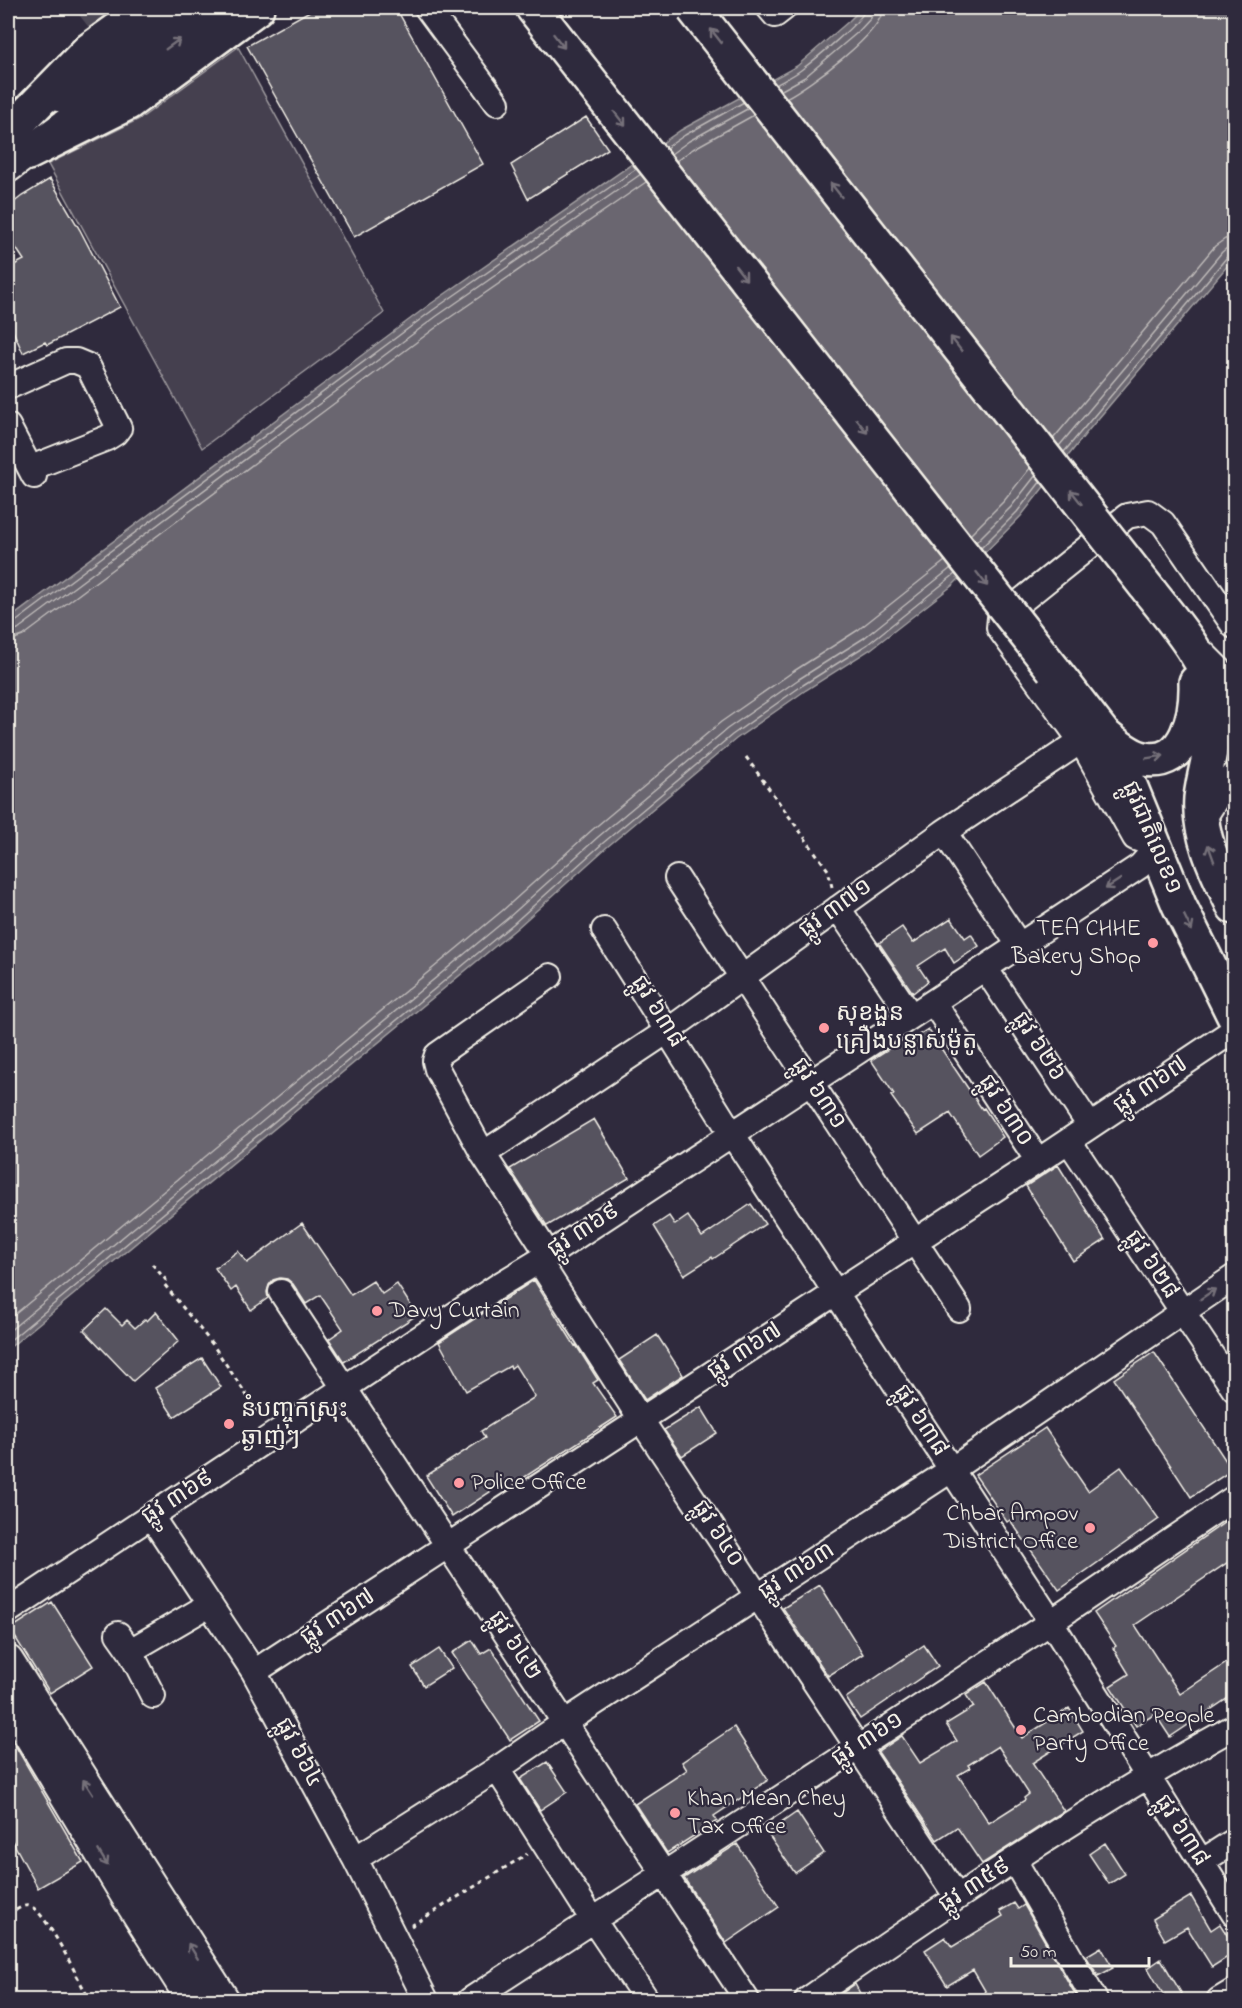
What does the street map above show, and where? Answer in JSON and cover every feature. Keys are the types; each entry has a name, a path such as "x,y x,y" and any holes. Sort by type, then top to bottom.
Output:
{"highway":[{"path":"14,145 88,51 112,48 148,8"},
{"path":"14,145 128,103 257,8"},
{"name":"ផ្លូវជាតិលេខ១","path":"533,8 1053,669 1092,738 1131,788 1179,905 1234,1016"},
{"name":"ផ្លូវជាតិលេខ១","path":"693,8 1181,631 1206,674 1213,694 1215,717 1201,800 1202,821 1220,879 1234,907"},
{"path":"1092,738 1144,759 1160,758 1170,754 1183,741 1189,732 1194,714 1196,690 1192,655 1181,631"}],"main road":[{"path":"14,145 112,48 179,8"},
{"path":"112,48 224,8"},
{"path":"8,1660 224,2001"},
{"path":"8,1700 192,2001"}],"street":[{"path":"427,8 497,103"},
{"path":"769,8 774,15 784,8"},
{"path":"8,387 66,361 76,361 88,366 118,428 107,438 32,472 8,426"},
{"path":"1092,738 999,628 1000,618 1127,516 1149,512 1163,523 1234,626"},
{"path":"1181,631 1234,684"},
{"name":"ផ្លូវ ៣៧១","path":"483,1154 669,1030 944,832 1092,738"},
{"path":"1202,821 1234,775"},
{"path":"944,832 1019,945"},
{"name":"ផ្លូវ ៣៦៩","path":"8,1611 501,1284 1140,866 1149,856 1155,844"},
{"name":"ផ្លូវ ៦៣១","path":"677,878 959,1309"},
{"path":"838,908 911,1016"},
{"name":"ផ្លូវ ៦៣៨","path":"604,930 669,1030 732,1134 1051,1622 1234,1914"},
{"name":"ផ្លូវ ៦២៦","path":"985,968 1090,1126"},
{"name":"ផ្លូវ ៦៤០","path":"550,976 437,1055 435,1062 437,1069 483,1154 641,1420 957,1897"},
{"name":"ផ្លូវ ៦៣០","path":"933,1002 1038,1161"},
{"name":"ផ្លូវ ៣៦៧","path":"254,1672 1069,1141 1234,1030"},
{"name":"ផ្លូវ ៦២៨","path":"1069,1141 1234,1389"},
{"name":"ផ្លូវ ៣៦៣","path":"355,1859 759,1598 1234,1276"},
{"name":"ផ្លូវ ៦៤២","path":"281,1292 747,2001"},
{"name":"ផ្លូវ ៣៦១","path":"470,2001 1051,1622 1234,1498"},
{"name":"ផ្លូវ ៦៦៤","path":"151,1516 254,1672 355,1859 426,2001"},
{"path":"153,1696 124,1643 209,1605"},
{"name":"ផ្លូវ ៣៥៩","path":"807,2001 1014,1860 1147,1777 1234,1727"},
{"path":"497,1769 647,2001"},
{"path":"1201,1862 1234,1841"},
{"path":"1014,1860 1095,2001"},
{"path":"1219,2001 1234,1991"}],"path":[{"path":"746,757 828,870 838,908"},
{"path":"152,1264 166,1280 164,1284 213,1345 273,1435"},
{"path":"394,1937 544,1843"},
{"path":"8,1914 26,1905 31,1906 40,1915 51,1928 90,2001"}],"shaded area":[{"path":"238,47 384,313 202,448 48,164 141,118"}],"water":[{"path":"862,8 1234,8 1234,258 1087,432 1021,516 953,585 871,649 806,690 736,739 607,847 517,928 8,1349 8,620 429,305 681,130 797,66"}],"building":[{"path":"315,8 396,8 483,164 354,237 247,46"},
{"path":"586,117 608,149 528,199 511,165"},
{"path":"50,179 80,230 120,307 47,345 45,342 23,353 13,331 8,334 8,268 24,260 8,236 8,207"},
{"path":"951,918 965,938 971,934 979,946 954,963 945,948 918,966 928,981 913,993 879,943 902,927 913,943"},
{"path":"928,1029 1003,1137 978,1155 950,1113 918,1134 891,1096 894,1094 871,1060 902,1040 905,1044"},
{"path":"594,1119 629,1178 547,1226 510,1169"},
{"path":"1058,1165 1105,1240 1073,1261 1026,1186"},
{"path":"751,1204 765,1224 713,1259 712,1257 684,1275 654,1226 669,1216 675,1225 688,1216 702,1237"},
{"path":"302,1223 351,1295 373,1281 382,1294 397,1284 417,1315 344,1362 329,1339 343,1329 320,1295 306,1304 293,1284 287,1279 280,1278 273,1280 269,1285 268,1298 251,1310 236,1287 231,1291 215,1268 238,1251 247,1263"},
{"path":"534,1280 598,1380 593,1383 617,1417 514,1484 511,1478 452,1517 426,1476 485,1438 481,1431 535,1397 515,1365 466,1391 439,1342"},
{"path":"106,1309 122,1325 127,1320 135,1328 156,1312 179,1341 133,1381 84,1330"},
{"path":"657,1335 683,1375 645,1400 619,1360"},
{"path":"1154,1352 1232,1470 1191,1497 1114,1379"},
{"path":"202,1358 221,1387 174,1417 155,1388"},
{"path":"701,1407 717,1433 682,1456 664,1430"},
{"path":"1045,1428 1088,1491 1121,1467 1159,1519 1059,1590 1010,1520 1007,1522 975,1475"},
{"path":"1234,1516 1234,1558 1135,1625 1180,1694 1234,1658 1234,1694 1170,1737 1155,1714 1136,1726 1110,1686 1129,1674 1113,1648 1116,1646 1094,1613"},
{"path":"820,1585 863,1654 828,1676 783,1608"},
{"path":"52,1602 93,1666 50,1693 10,1629"},
{"path":"472,1640 481,1654 491,1648 539,1721 510,1740 452,1653"},
{"path":"924,1645 938,1666 860,1719 846,1698"},
{"path":"439,1649 452,1668 424,1686 412,1667"},
{"path":"986,1682 1022,1738 1069,1708 1083,1731 1032,1763 1064,1811 982,1864 957,1827 937,1840 878,1752 902,1736 920,1763 957,1741 946,1724 974,1707 966,1695","holes":["998,1746 1029,1794 1024,1798 1025,1800 989,1823 958,1775 970,1768 968,1765"]},
{"path":"734,1727 768,1780 714,1816 717,1821 667,1853 635,1804 687,1770 682,1762"},
{"path":"8,1733 83,1862 38,1888 8,1833"},
{"path":"547,1762 567,1792 540,1810 520,1779"},
{"path":"797,1812 824,1853 795,1873 767,1833"},
{"path":"1105,1843 1125,1874 1109,1884 1089,1854"},
{"path":"737,1844 779,1907 726,1943 684,1878"},
{"path":"1191,1896 1211,1930 1220,1924 1234,1946 1234,1953 1212,1967 1187,1927 1165,1940 1153,1919"},
{"path":"1014,1903 1018,1909 1024,1905 1079,2001 991,2001 973,1970 947,1986 925,1950 945,1937 952,1947 1003,1916 1000,1911"},
{"path":"1101,1947 1113,1968 1098,1976 1086,1956"},
{"path":"1161,1959 1186,2001 1167,2001 1148,1968"},
{"path":"855,1984 864,2001 831,2001"}],"tunnel":[{"path":"89,8 100,22"}],"place":[{"name":"TEA CHHE Bakery Shop","path":"1153,943"},
{"name":"សុខងួន គ្រឿងបន្លាស់ម៉ូតូ","path":"824,1028"},
{"name":"Davy Curtain","path":"377,1311"},
{"name":"នំបញ្ចុកស្រុះ ឆ្ងាញ់ៗ","path":"229,1424"},
{"name":"Police Office","path":"459,1483"},
{"name":"Chbar Ampov District Office","path":"1090,1528"},
{"name":"Cambodian People Party Office","path":"1021,1730"},
{"name":"Khan Mean Chey Tax Office","path":"675,1813"}]}
